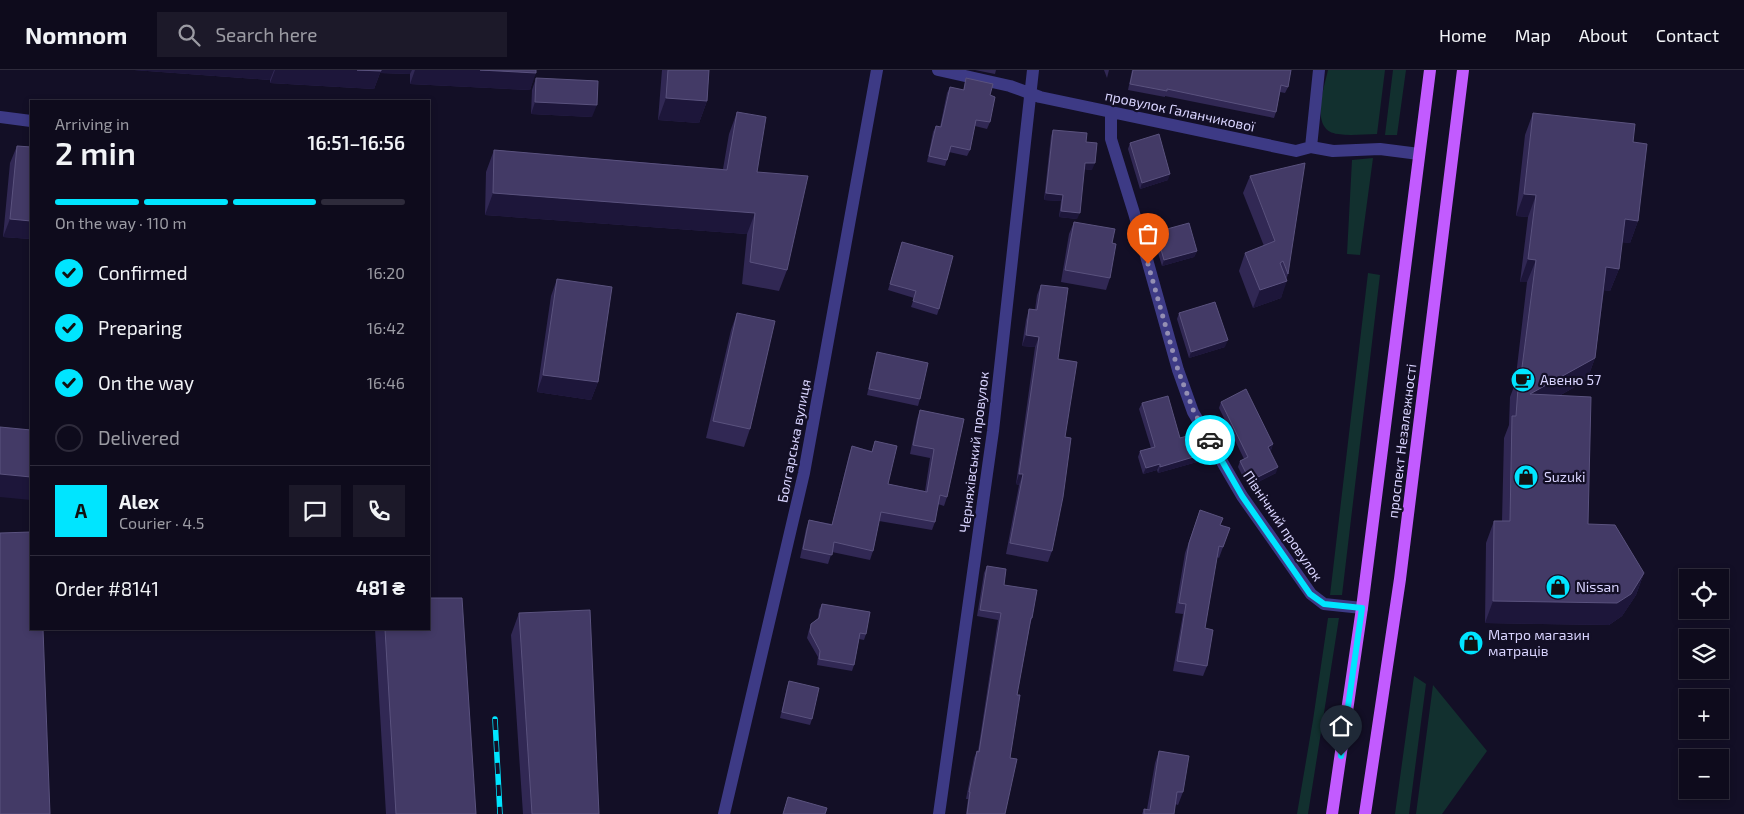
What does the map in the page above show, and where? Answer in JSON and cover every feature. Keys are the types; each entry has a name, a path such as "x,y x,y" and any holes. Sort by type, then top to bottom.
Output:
{"main road":[{"name":"проспект Незалежності","path":"1332,814 1362,608 1430,70"},
{"name":"проспект Незалежності","path":"1365,814 1400,579 1463,70"}],"street":[{"name":"Болгарська вулиця","path":"724,814 804,473 877,70"},
{"name":"провулок Галанчикової","path":"938,70 1010,86 1040,97 1296,151 1311,147 1333,151 1380,149 1419,154"},
{"name":"Черняхівський провулок","path":"939,814 993,430 1033,70"},
{"path":"1311,147 1320,70"},
{"name":"Північний провулок","path":"1111,112 1111,139 1178,370 1194,412 1242,496 1310,594 1324,604 1362,608"},
{"path":"0,117 30,121"}],"green space":[{"path":"1328,70 1385,70 1377,134 1338,134 1329,131 1324,125 1321,117 1321,108"},
{"path":"1393,70 1406,70 1397,135 1385,135"},
{"path":"1373,158 1360,255 1347,254 1352,160"},
{"path":"1368,273 1380,275 1342,595 1330,595"},
{"path":"1328,618 1339,618 1308,814 1297,814 1313,720"},
{"path":"1414,676 1426,684 1409,814 1395,814"},
{"path":"1433,685 1487,751 1442,814 1416,814"}],"building":[{"path":"480,70 536,70 536,73"},
{"path":"668,70 709,70 707,101 666,98"},
{"path":"1133,70 1291,70 1288,87 1281,85 1276,112 1167,89 1167,91 1130,84"},
{"path":"536,78 598,81 597,105 535,102"},
{"path":"966,78 993,84 990,95 995,97 990,122 976,120 970,150 951,146 947,160 929,156 936,126 941,127 950,87 964,90"},
{"path":"737,112 766,117 757,172 808,176 787,270 750,262 755,213 493,193 494,150 727,170"},
{"path":"1533,113 1635,124 1633,142 1647,144 1638,221 1625,219 1619,269 1606,267 1595,358 1530,394 1591,397 1588,524 1615,525 1644,573 1631,594 1617,603 1493,601 1494,521 1510,521 1512,416 1516,416 1519,374 1521,375 1536,260 1528,259 1536,195 1524,194"},
{"path":"1053,130 1087,133 1086,142 1097,143 1095,163 1085,163 1080,213 1061,211 1063,195 1046,193"},
{"path":"1159,134 1170,174 1142,183 1130,143"},
{"path":"17,146 30,147 30,221 10,219"},
{"path":"1305,163 1288,274 1283,261 1280,263 1287,281 1260,290 1245,253 1275,241 1250,176"},
{"path":"1074,222 1115,229 1112,243 1116,244 1110,278 1065,270"},
{"path":"1189,223 1197,251 1164,260 1156,232"},
{"path":"902,242 953,256 939,309 913,301 916,291 890,284"},
{"path":"557,279 612,287 598,382 543,375"},
{"path":"1041,285 1068,288 1058,359 1077,362 1065,437 1071,438 1063,497 1052,551 1010,543 1023,474 1019,474 1039,337 1026,335 1029,309 1037,310"},
{"path":"1215,302 1228,340 1191,352 1179,313"},
{"path":"737,313 775,321 750,429 713,421"},
{"path":"877,352 928,363 920,399 869,389"},
{"path":"1246,389 1273,444 1268,447 1278,467 1250,481 1240,461 1248,457 1221,402"},
{"path":"1168,396 1180,438 1194,434 1200,455 1160,467 1160,464 1146,468 1140,451 1155,447 1142,403"},
{"path":"920,410 964,419 947,497 940,495 935,522 881,512 873,551 834,542 832,555 803,549 809,520 832,525 852,446 872,452 875,441 897,446 888,484 927,492 934,449 913,445"},
{"path":"0,427 30,430 30,477 0,474"},
{"path":"1200,510 1223,518 1220,525 1230,528 1223,547 1219,546 1205,628 1213,630 1207,666 1177,661 1186,604 1179,603 1189,543"},
{"path":"30,532 30,630 43,630 50,814 0,814 0,533"},
{"path":"987,566 1006,569 1004,585 1037,590 1017,695 1020,695 1010,758 1017,759 1005,814 967,814 969,792 977,751 979,752 1001,613 980,610"},
{"path":"430,598 462,598 476,814 396,814 385,630 430,630"},
{"path":"822,604 870,612 866,634 860,633 854,665 819,659 820,651 810,632 811,624 819,618"},
{"path":"590,610 599,814 532,814 519,613"},
{"path":"789,681 819,688 812,719 782,712"},
{"path":"1159,751 1189,756 1183,792 1177,792 1174,814 1144,814 1144,809 1150,810"},
{"path":"788,797 827,808 825,814 783,814"}],"railway":[{"path":"495,719 500,814"}],"way so far":[{"path":"1148,264 1178,370 1194,412 1210,440"}],"place":[{"name":"Авеню 57","path":"1523,380"},
{"name":"Suzuki","path":"1526,477"},
{"name":"Nissan","path":"1558,587"},
{"name":"Матро магазин матраців","path":"1471,643"}],"route":[{"path":"1210,440 1242,496 1310,594 1324,604 1362,608 1341,756"}]}
